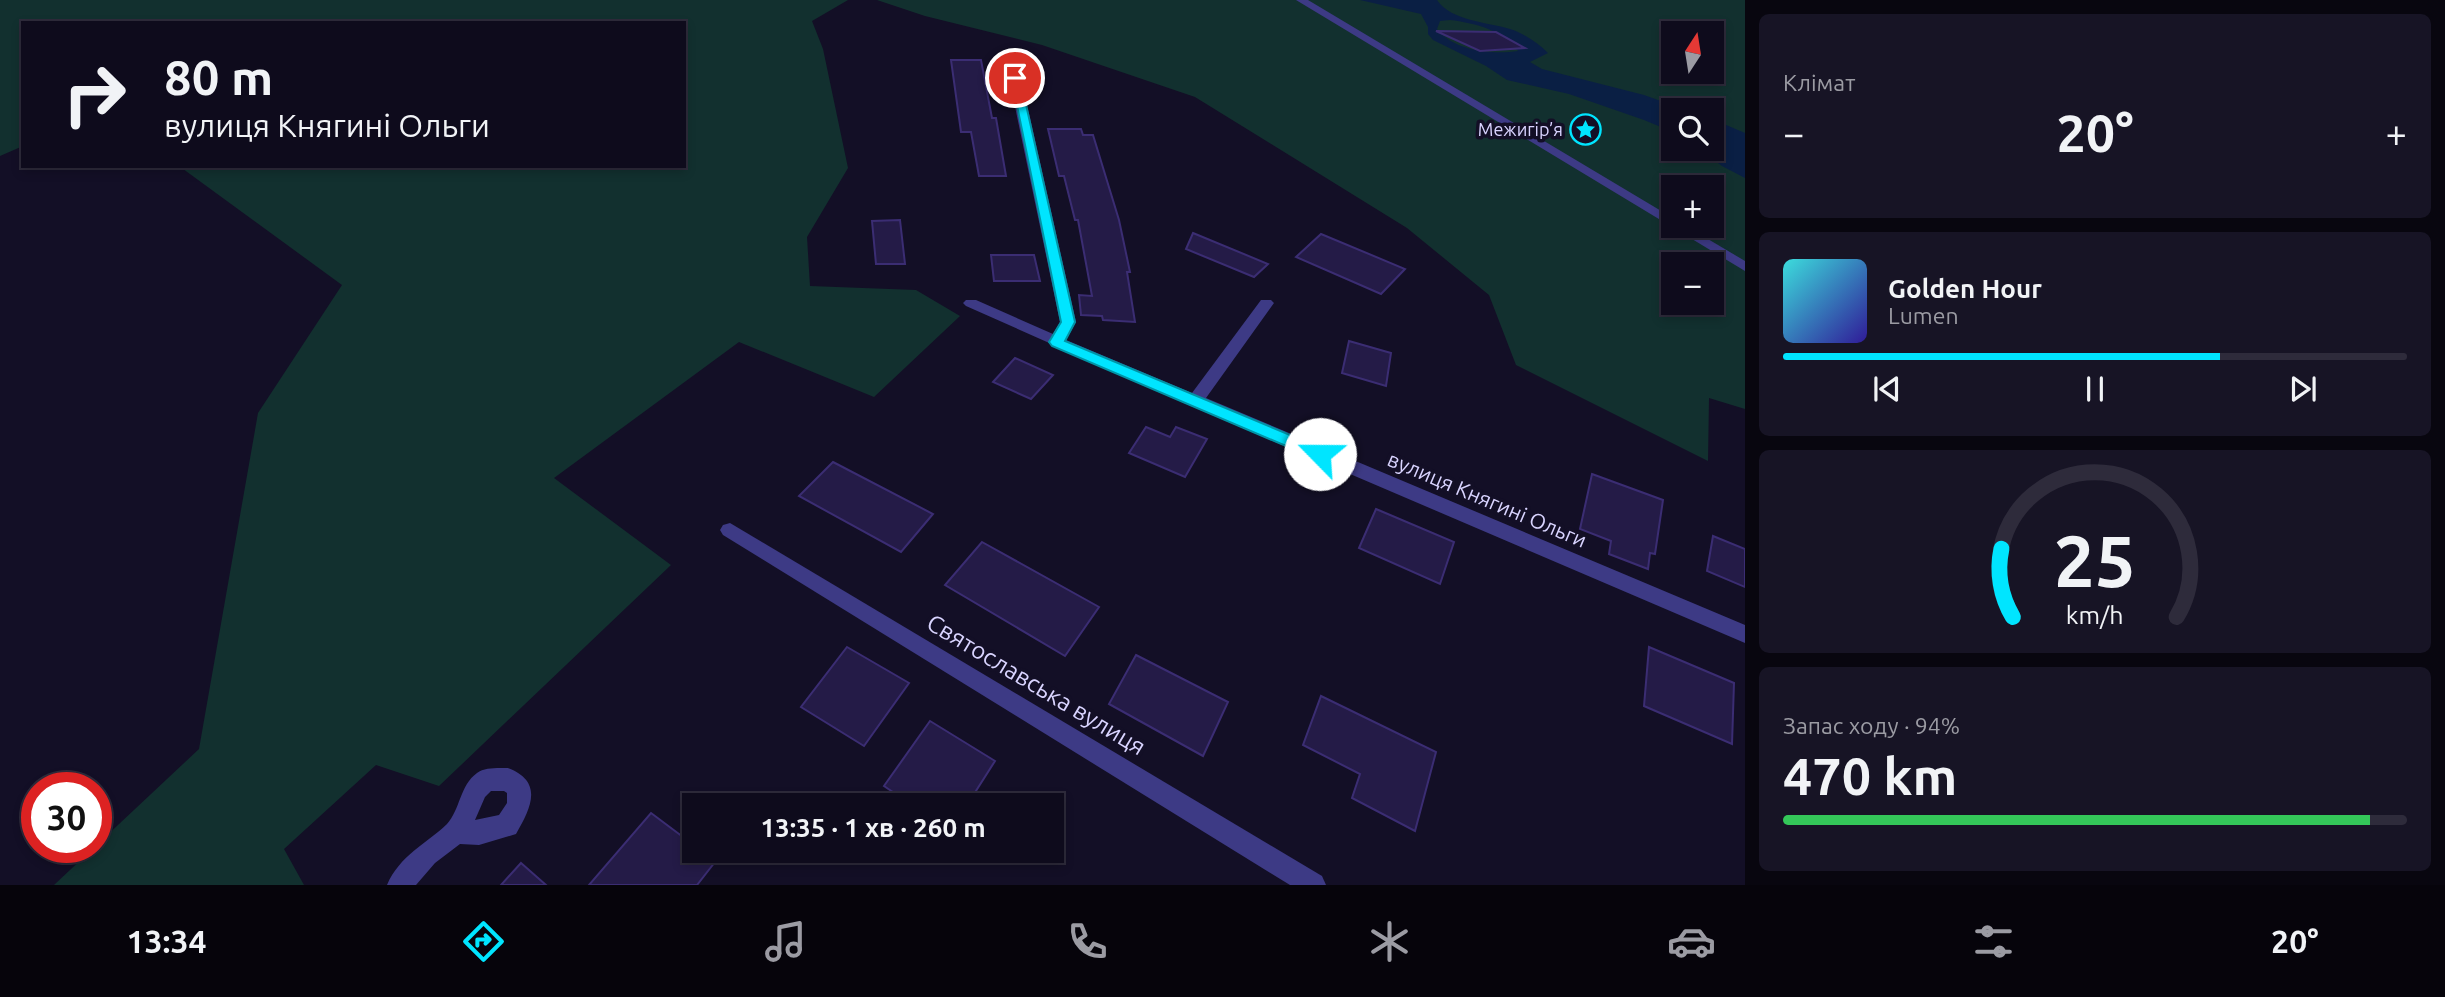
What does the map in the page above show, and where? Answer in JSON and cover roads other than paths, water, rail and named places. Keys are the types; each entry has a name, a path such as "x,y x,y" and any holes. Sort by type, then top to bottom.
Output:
{"street":[{"path":"1301,0 1661,217"},
{"path":"1015,78 1068,322 1057,342"},
{"path":"1697,238 1745,267"},
{"name":"вулиця Княгині Ольги","path":"971,303 1745,634"},
{"path":"1195,401 1266,303"},
{"name":"Святославська вулиця","path":"730,530 1313,885"},
{"path":"400,885 426,854 457,831"}],"water":[{"path":"1360,0 1437,0 1460,17 1520,33 1548,53 1530,62 1542,69 1661,101 1661,127 1569,94 1507,80 1486,66 1433,40 1428,34 1428,27 1421,14","holes":["1450,20 1497,33 1518,51 1474,50 1453,42 1437,29 1440,21"]},
{"path":"1724,124 1745,133 1745,178 1715,161 1724,161"}],"place":[{"name":"Межигір’я","path":"1586,130"}]}
